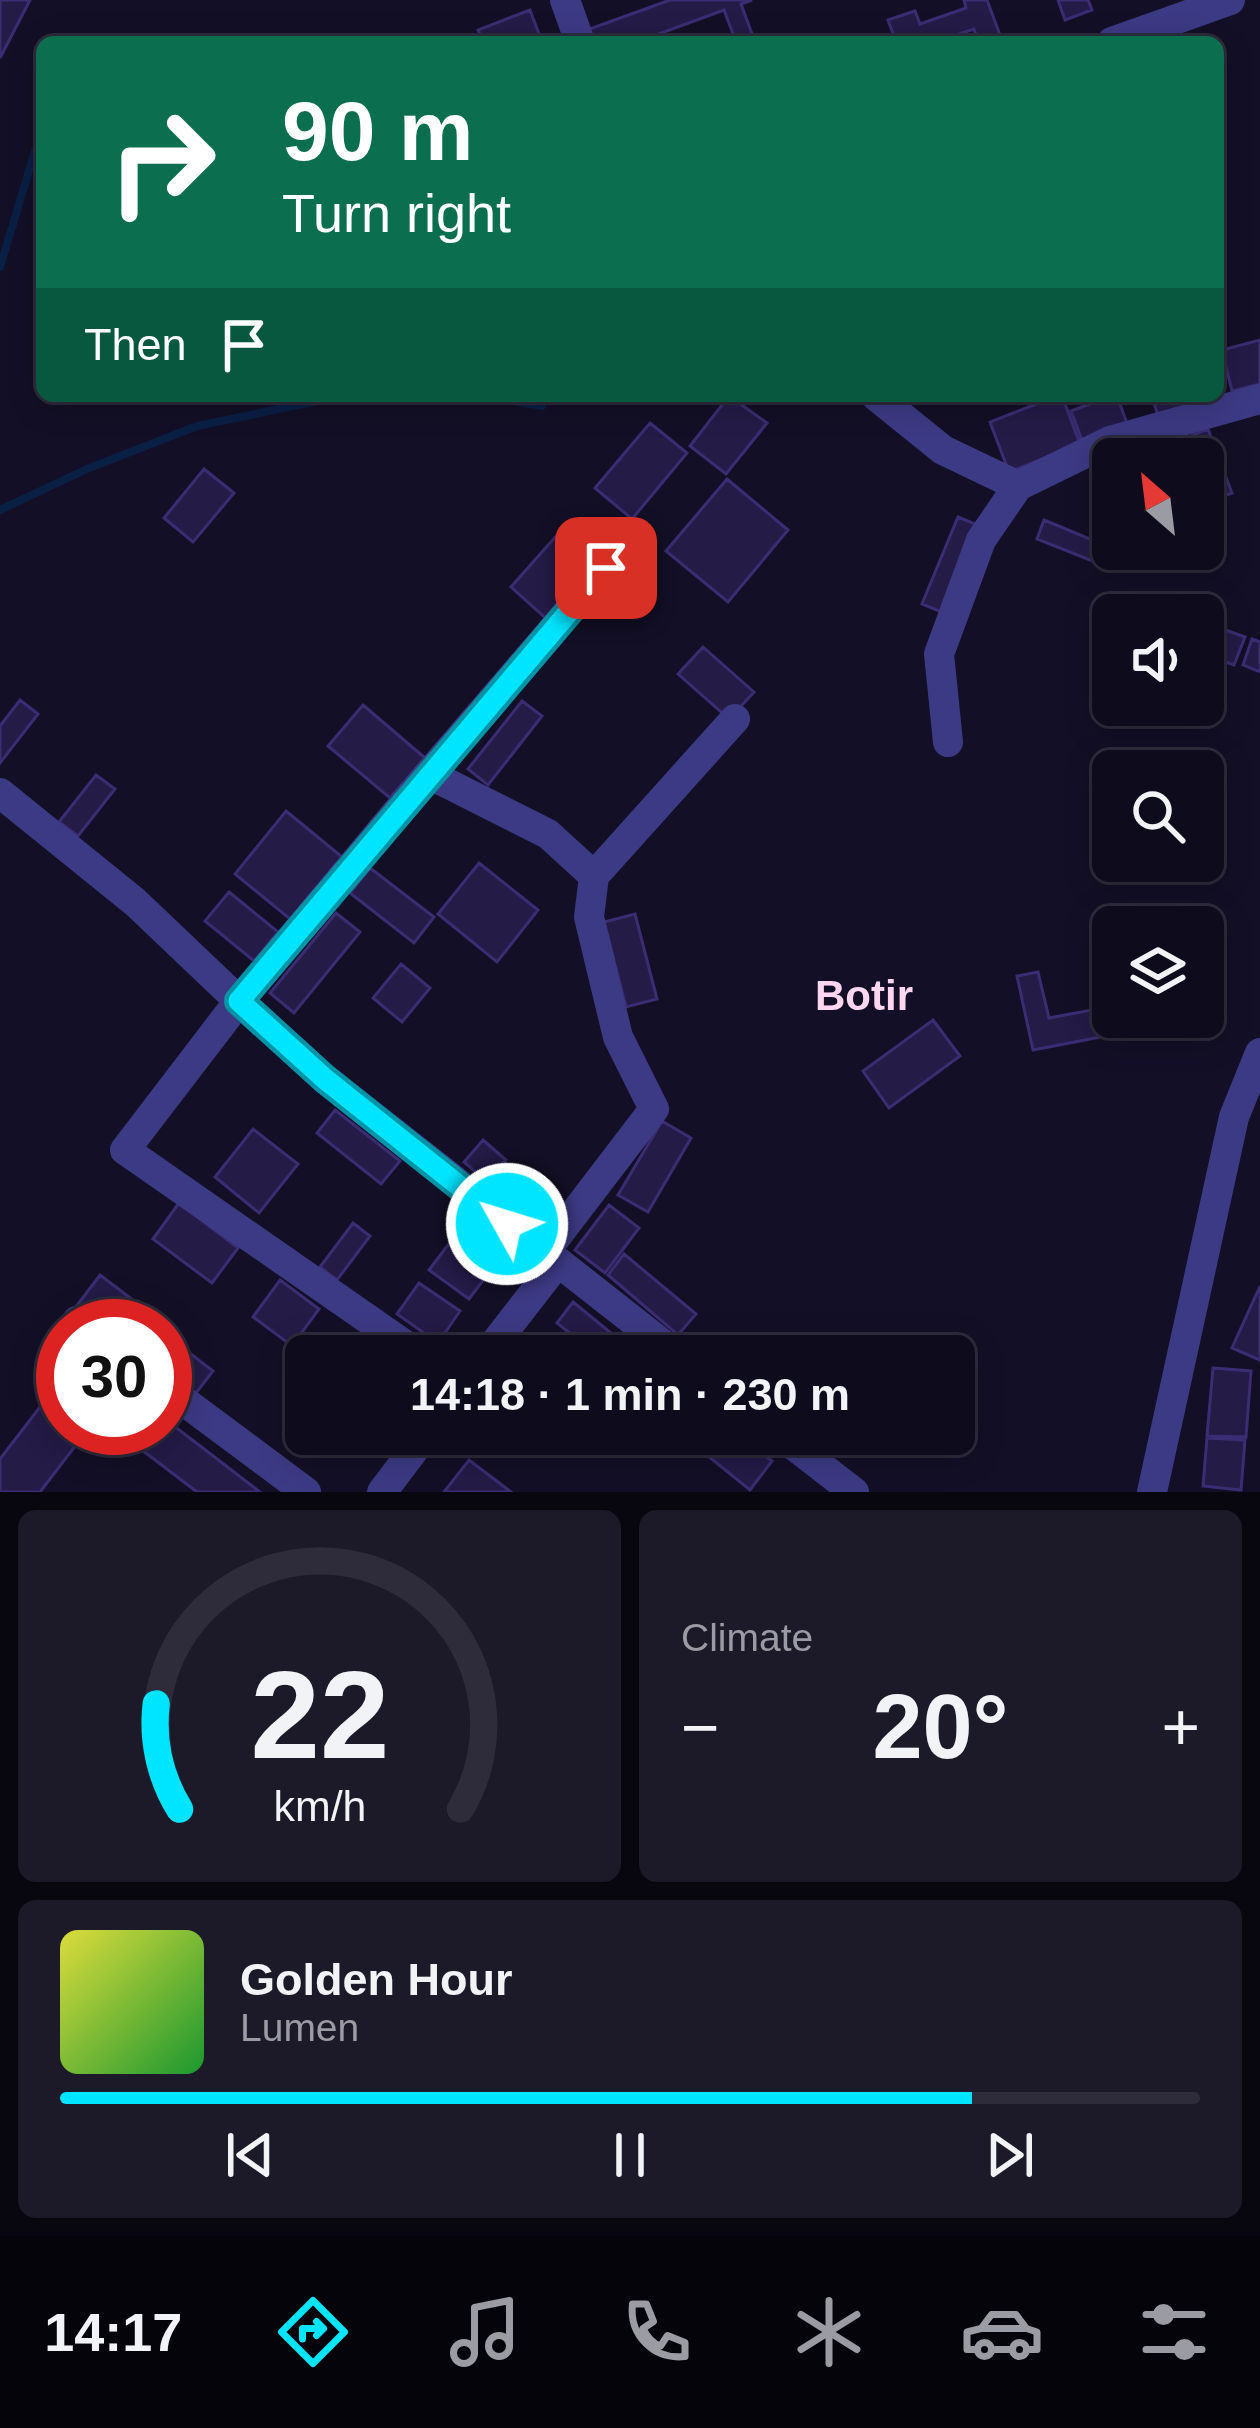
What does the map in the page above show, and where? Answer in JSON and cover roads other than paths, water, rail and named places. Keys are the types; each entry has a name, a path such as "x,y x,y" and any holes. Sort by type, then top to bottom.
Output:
{"street":[{"path":"565,0 578,36"},
{"path":"1129,36 1230,0"},
{"path":"948,742 939,654 981,540 1018,486 1110,441 1260,399"},
{"path":"884,402 944,450 1018,486"},
{"path":"391,1335 125,1150 239,1001 635,533"},
{"path":"499,1335 654,1109 619,1037 589,917 594,876 735,719"},
{"path":"429,774 548,834 594,876"},
{"path":"0,793 135,902 325,1079 650,1335"},
{"path":"1151,1492 1234,1118 1260,1053"},
{"path":"192,1407 306,1492"},
{"path":"382,1492 410,1455"},
{"path":"806,1455 854,1492"}],"waterway":[{"path":"0,267 36,148"},
{"path":"0,510 197,426 313,402"},
{"path":"520,402 542,406"}],"district":[{"name":"Botir","path":"864,995"}]}
